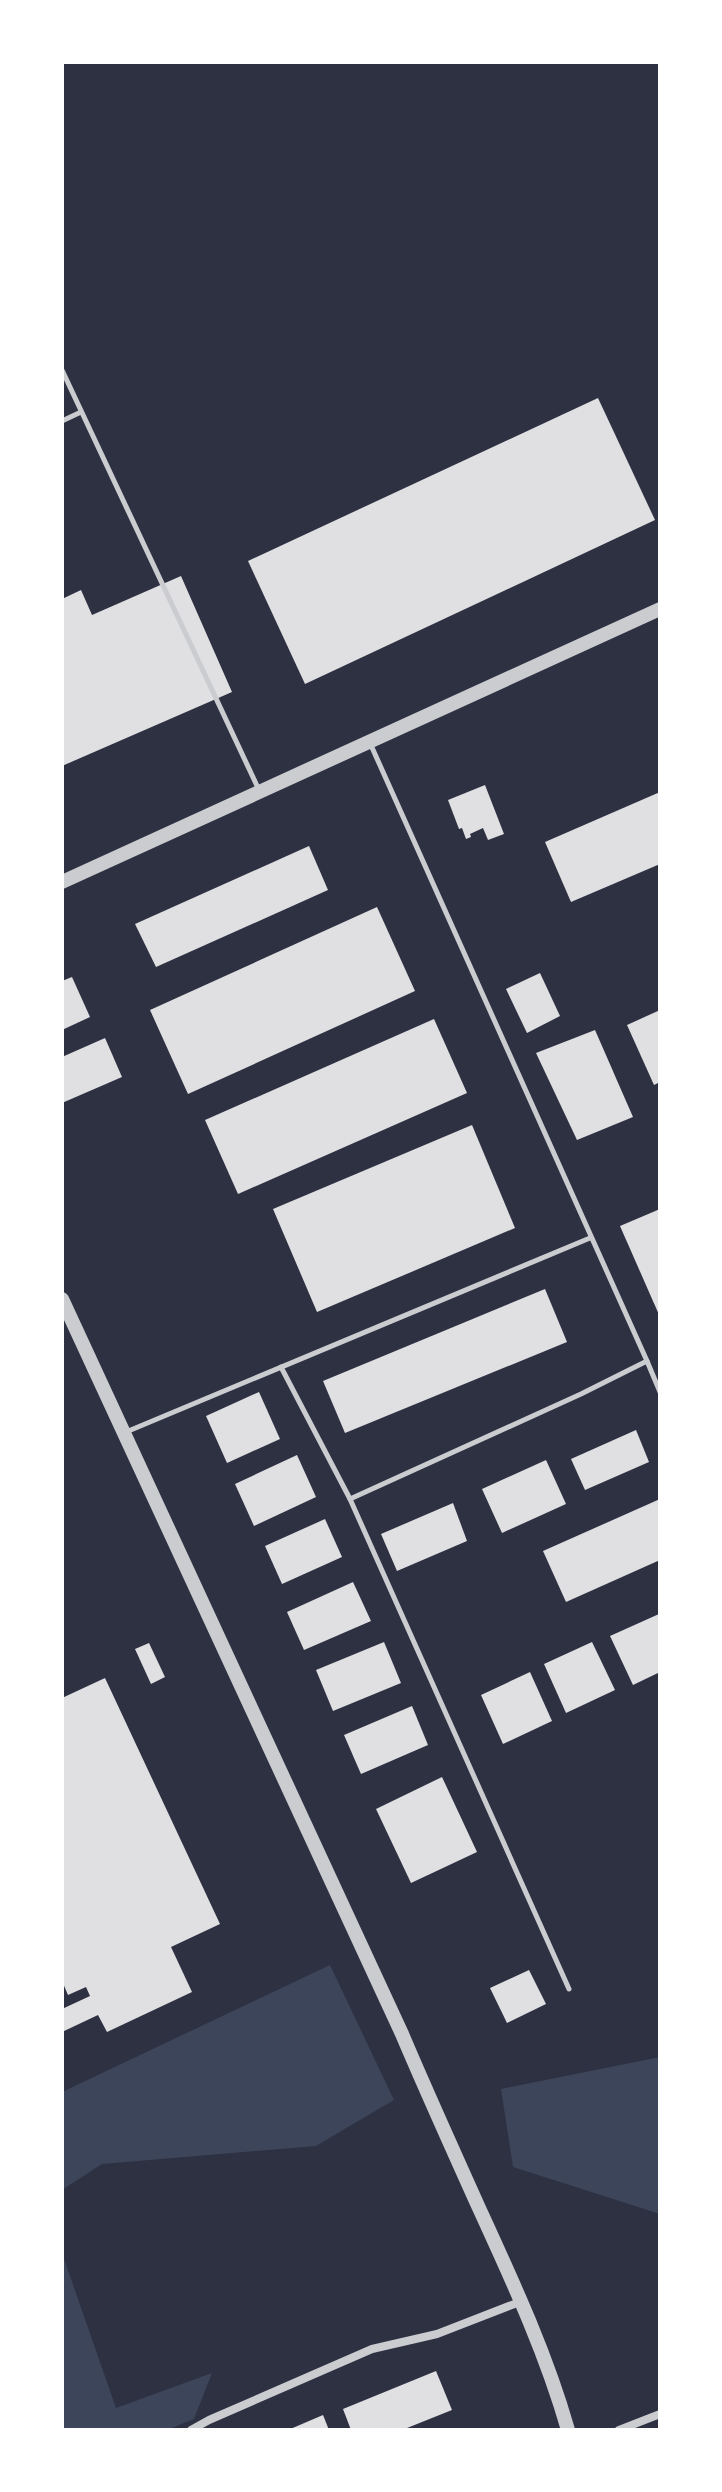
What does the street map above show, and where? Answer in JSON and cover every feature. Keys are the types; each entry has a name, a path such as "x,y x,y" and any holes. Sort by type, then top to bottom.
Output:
{"street":[{"path":"62,882 660,609"},
{"path":"62,1299 396,2020 522,2301 561,2403 568,2430"},
{"path":"191,2430 372,2349 437,2334 522,2301"},
{"path":"619,2430 660,2414"}],"lane":[{"path":"62,370 259,791"},
{"path":"62,421 81,412"},
{"path":"370,742 660,1392"},
{"path":"124,1434 590,1238"},
{"path":"350,1499 647,1361"},
{"path":"281,1367 350,1499 569,1989"}],"shaded area":[{"path":"330,1965 394,2100 316,2146 102,2164 62,2190 62,2092"},
{"path":"660,2057 660,2214 513,2167 501,2089"},
{"path":"62,2253 116,2408 212,2373 194,2419 167,2430 62,2430"}],"building":[{"path":"598,398 655,520 305,684 248,561"},
{"path":"181,576 232,692 62,766 62,599 81,590 92,615"},
{"path":"485,785 504,834 488,840 483,828 466,839 448,800"},
{"path":"660,792 660,864 571,902 545,842"},
{"path":"309,846 328,890 156,967 135,924"},
{"path":"377,907 415,991 188,1094 150,1010"},
{"path":"540,973 560,1016 527,1033 506,989"},
{"path":"72,977 90,1017 62,1030 62,981"},
{"path":"660,1010 660,1082 654,1085 627,1025"},
{"path":"434,1019 467,1093 238,1194 205,1120"},
{"path":"595,1030 633,1117 577,1140 536,1053"},
{"path":"105,1038 122,1077 62,1103 62,1057"},
{"path":"472,1125 515,1228 317,1312 273,1209"},
{"path":"660,1209 660,1317 620,1226"},
{"path":"545,1289 567,1342 345,1433 323,1381"},
{"path":"259,1392 280,1439 227,1463 206,1416"},
{"path":"636,1430 649,1462 585,1490 571,1459"},
{"path":"297,1455 316,1497 254,1526 235,1484"},
{"path":"546,1460 566,1504 502,1533 482,1489"},
{"path":"660,1499 660,1560 566,1602 543,1551"},
{"path":"453,1503 467,1541 397,1571 381,1534"},
{"path":"325,1519 342,1557 282,1584 265,1546"},
{"path":"353,1582 371,1621 304,1650 287,1612"},
{"path":"659,1614 660,1672 633,1685 610,1636"},
{"path":"384,1642 401,1683 333,1711 316,1670"},
{"path":"592,1642 615,1690 566,1713 544,1664"},
{"path":"149,1643 165,1677 151,1684 135,1649"},
{"path":"530,1672 552,1721 503,1744 481,1695"},
{"path":"105,1678 220,1924 171,1947 192,1992 107,2032 98,2015 62,2032 62,2009 90,1996 86,1987 68,1995 62,1981 62,1698"},
{"path":"412,1706 428,1745 361,1774 344,1735"},
{"path":"442,1777 477,1852 411,1883 376,1809"},
{"path":"529,1970 546,2004 507,2023 490,1988"},
{"path":"436,2371 452,2410 402,2430 351,2430 343,2409"},
{"path":"323,2415 329,2430 288,2430"}]}
